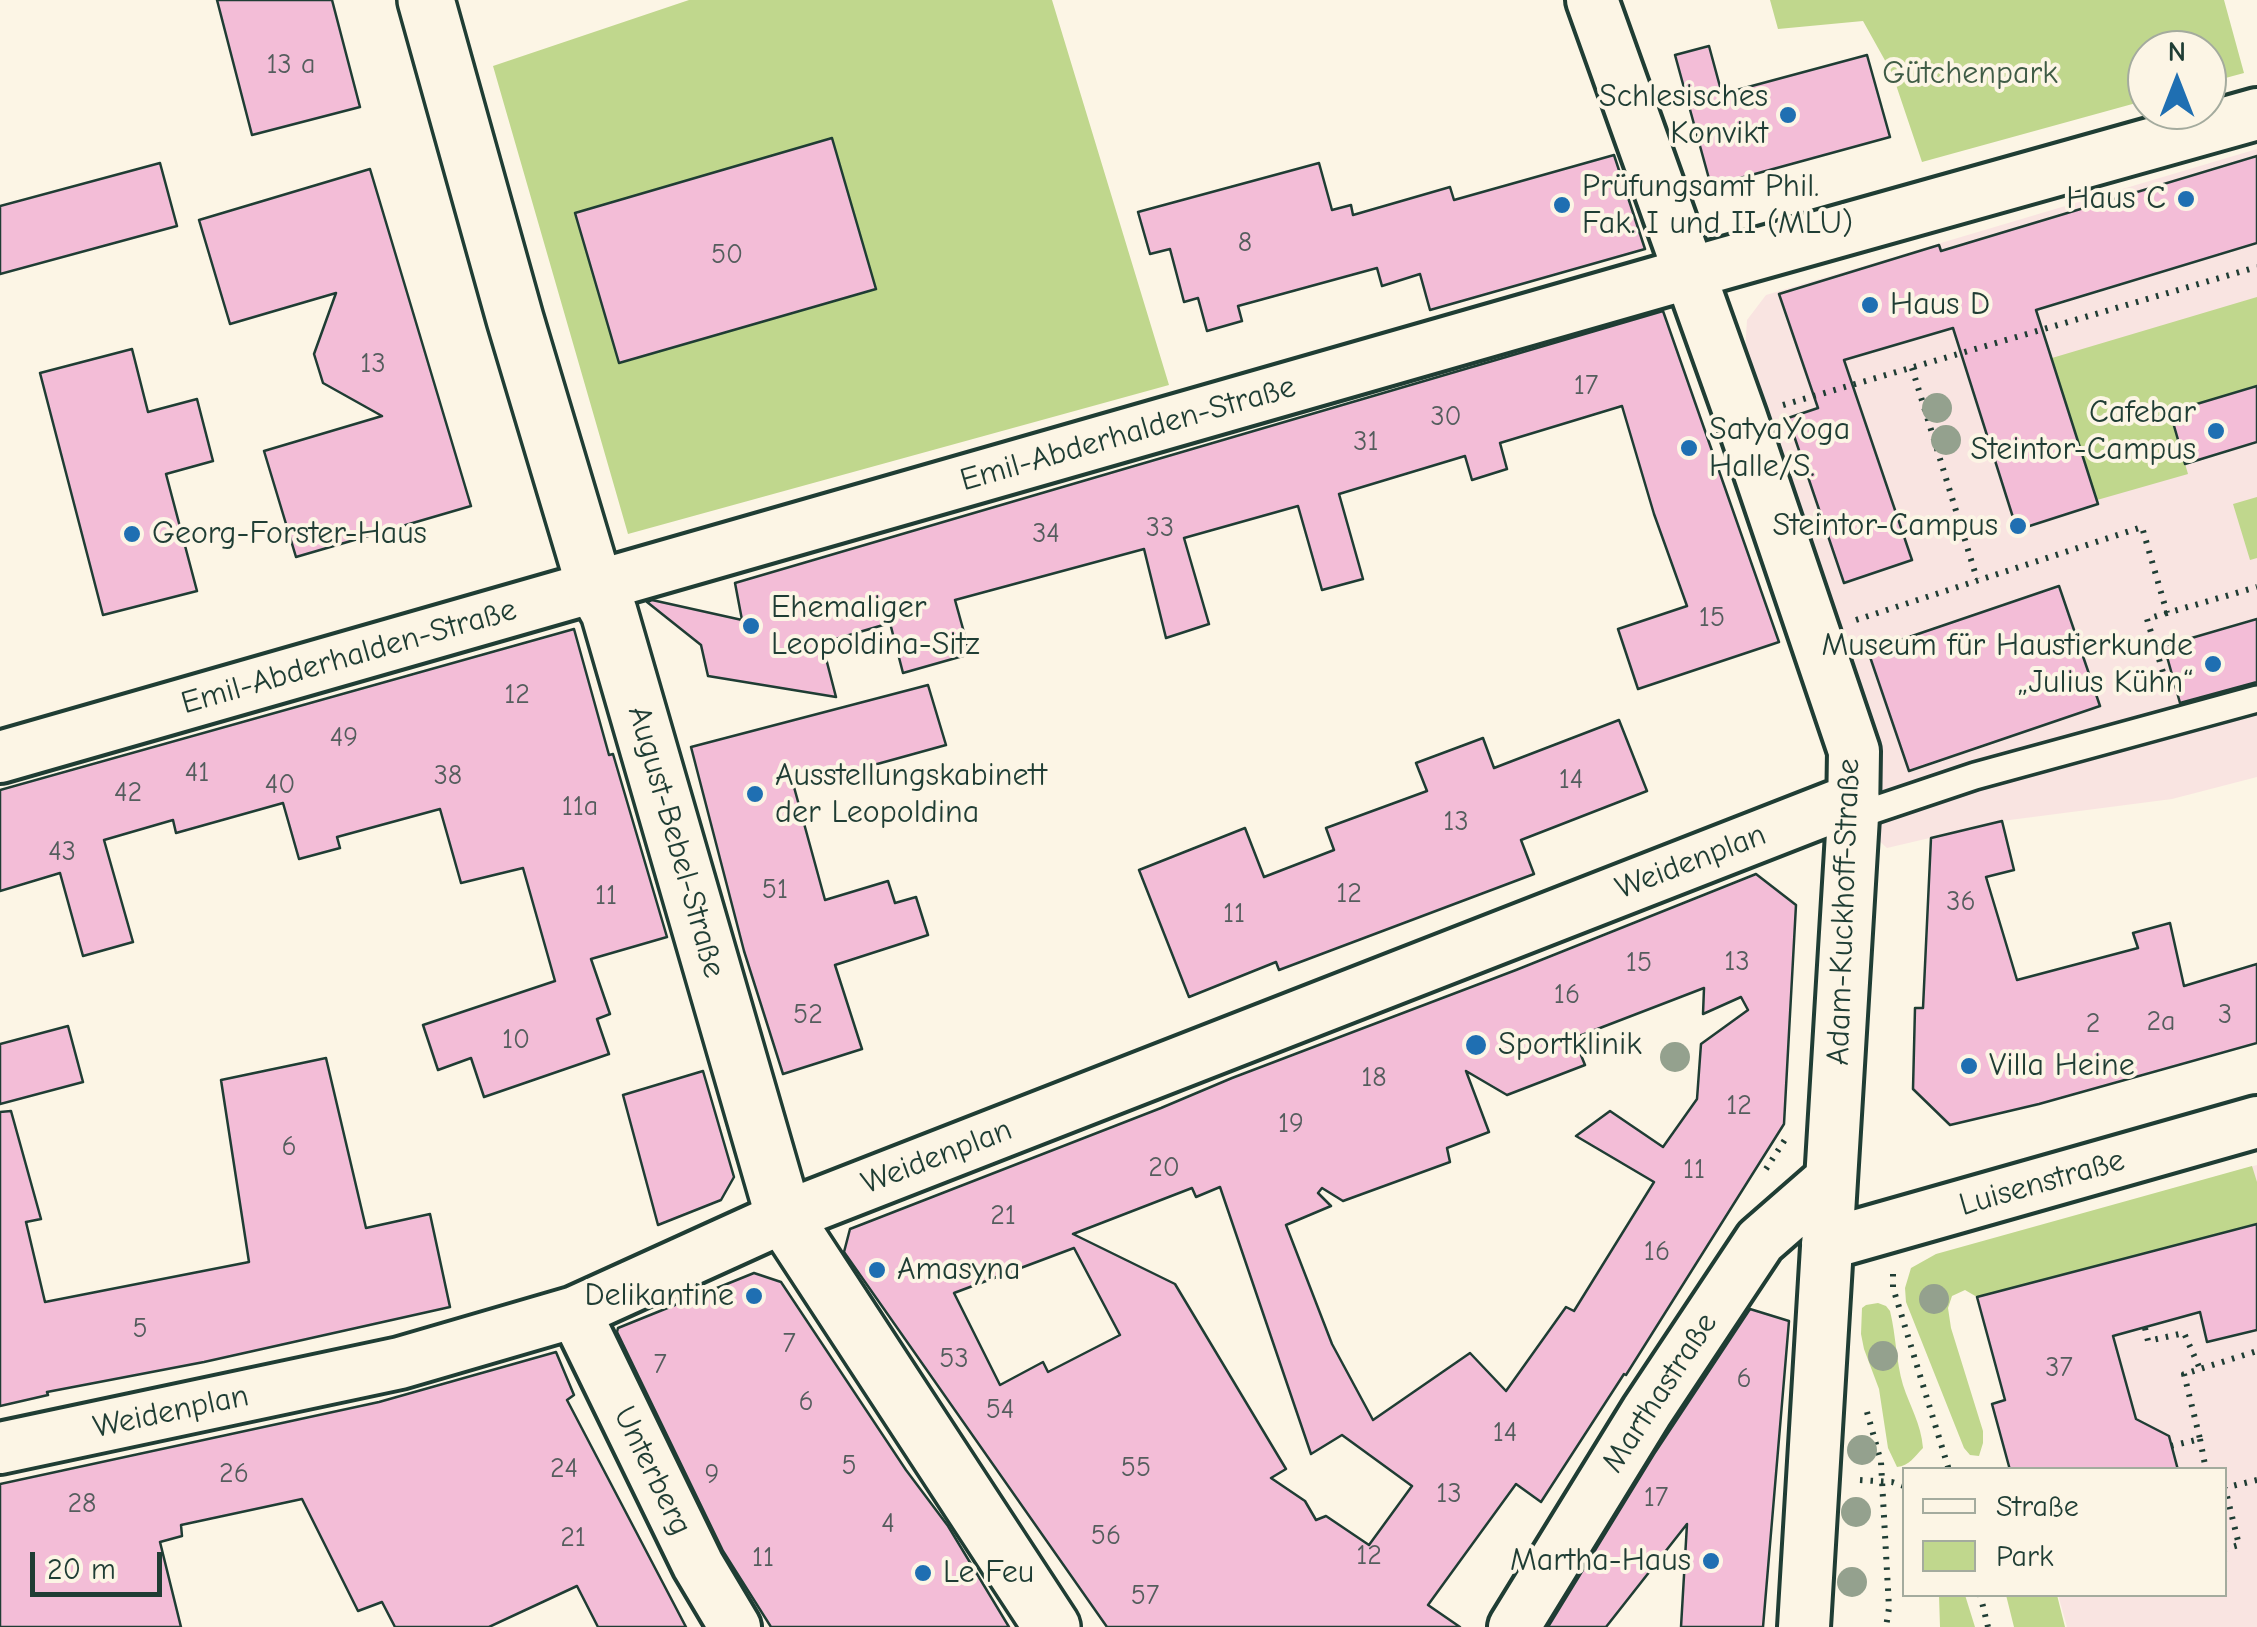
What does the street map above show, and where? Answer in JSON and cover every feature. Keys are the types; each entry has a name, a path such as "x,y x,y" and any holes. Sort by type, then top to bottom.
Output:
{"street":[{"name":"August-Bebel-Straße","path":"426,0 515,319 595,587 609,612 784,1216 1052,1627"},
{"name":"Adam-Kuckhoff-Straße","path":"1592,0 1742,418 1854,752 1854,808 1804,1627"},
{"name":"Emil-Abderhalden-Straße","path":"0,757 2257,114"},
{"name":"Weidenplan","path":"0,1448 400,1363 575,1312 784,1216 1854,808"},
{"name":"Luisenstraße","path":"1827,1244 2257,1122"},
{"name":"Marthastraße","path":"1514,1627 1646,1411 1760,1241 1830,1179"},
{"name":"Unterberg","path":"575,1312 698,1564 735,1627"}],"lane":[{"path":"1854,808 2257,699"}],"path":[{"path":"1742,418 2257,268"},
{"path":"1912,368 1977,579"},
{"path":"1815,634 2142,527 2167,613"},
{"path":"2178,722 2147,619 2257,586"},
{"path":"1765,1170 1792,1127"},
{"path":"1881,1279 1894,1271"},
{"path":"1894,1288 1948,1467"},
{"path":"2144,1328 2148,1341 2184,1333 2200,1369"},
{"path":"2205,1467 2184,1374 2257,1351"},
{"path":"1866,1407 1882,1462 1889,1608 1886,1627"},
{"path":"2171,1446 2200,1439"},
{"path":"2227,1488 2257,1480"},
{"path":"1892,1482 1902,1485"},
{"path":"2227,1496 2239,1545 2227,1548"},
{"path":"1981,1597 1988,1627"}],"shaded area":[{"name":"Steintor-Campus","path":"2257,149 2257,777 2172,799 2002,821 1887,848 1853,817 1741,417 1747,320 1766,295"},
{"path":"2257,1165 2257,1627 2067,1627 2059,1597 2227,1597 2227,1467 2009,1467 1992,1404 2005,1400 1963,1248"}],"green space":[{"path":"689,0 1052,0 1169,385 628,534 493,66"},
{"name":"Gütchenpark","path":"1770,0 2224,0 2244,73 2227,78 2227,30 2127,30 2127,106 1922,162 1892,73 1863,21 1778,29"},
{"path":"2257,297 2257,386 2170,412 2188,474 2097,500 2052,358"},
{"path":"2257,497 2257,558 2250,560 2233,504"},
{"path":"2252,1166 2257,1182 2257,1224 1977,1297 1965,1290 1952,1296 1948,1308 1951,1328 1983,1431 1979,1456 1970,1455 1906,1302 1905,1288 1911,1268 1936,1254"},
{"path":"1878,1303 1890,1311 1901,1376 1922,1439 1923,1448 1908,1463 1897,1467 1888,1448 1879,1389 1861,1334 1862,1308"},
{"path":"1939,1597 1966,1597 1975,1627 1940,1627"},
{"path":"2006,1597 2058,1597 2065,1627 2014,1627"}],"building":[{"path":"217,0 332,0 360,107 252,135"},
{"name":"Schlesisches Konvikt","path":"1709,46 1722,94 1867,55 1890,137 1711,186 1675,55"},
{"path":"832,138 876,289 619,363 575,213"},
{"path":"1614,155 1645,249 1430,310 1420,274 1382,286 1377,268 1238,306 1242,321 1207,331 1198,298 1184,302 1170,249 1150,254 1138,212 1319,163 1332,210 1351,205 1353,215 1450,187 1454,200"},
{"path":"2257,156 2257,243 2036,310 2098,504 2017,530 1953,328 1844,360 1912,560 1844,583 1788,418 1818,408 1779,294 1939,245 1941,251"},
{"path":"160,163 177,226 0,274 0,206"},
{"path":"370,169 471,506 296,557 264,451 382,416 323,383 314,354 336,293 230,324 199,220"},
{"path":"1663,311 1779,642 1638,689 1618,629 1687,606 1622,406 1500,443 1507,469 1472,480 1465,456 1339,494 1363,579 1322,590 1298,506 1184,538 1209,624 1166,638 1144,549 955,600 970,654 903,673 890,623 822,643 836,697 708,676 701,645 647,602 742,620 735,583"},
{"name":"Georg-Forster-Haus","path":"132,349 148,412 197,399 213,461 166,474 197,591 103,615 40,373"},
{"name":"Cafebar Steintor-Campus","path":"2257,386 2257,442 2185,464 2170,412"},
{"path":"2059,586 2100,706 1909,771 1868,651"},
{"name":"Museum für Haustierkunde „Julius Kühn“","path":"2257,619 2257,682 2180,703 2164,646"},
{"path":"574,629 667,937 591,959 610,1014 597,1019 609,1054 484,1097 471,1058 438,1070 423,1025 555,981 523,868 461,883 440,809 337,837 340,848 299,859 283,803 176,833 173,820 104,840 133,942 83,956 60,873 0,891 0,790"},
{"path":"928,685 946,745 794,787 825,900 888,881 895,903 916,897 928,935 835,965 862,1049 783,1074 744,951 691,747"},
{"path":"1619,720 1647,791 1521,840 1534,874 1279,970 1276,962 1189,997 1139,870 1245,828 1264,877 1334,850 1326,828 1427,791 1416,763 1483,738 1494,768"},
{"path":"2002,821 2014,870 1986,877 2017,980 2138,948 2133,933 2170,923 2184,986 2257,964 2257,1043 1950,1125 1913,1089 1915,1008 1923,1008 1931,838"},
{"path":"1756,874 1796,905 1784,1124 1541,1502 1516,1484 1428,1605 1460,1627 1107,1627 844,1252 850,1229","holes":["1704,988 1703,1014 1741,997 1748,1010 1701,1044 1697,1099 1663,1147 1610,1111 1576,1136 1654,1182 1574,1311 1566,1307 1506,1391 1470,1353 1373,1420 1332,1344 1286,1225 1331,1206 1318,1193 1322,1188 1343,1201 1450,1162 1447,1148 1489,1132 1466,1071 1507,1095 1585,1065 1574,1038","1220,1187 1311,1454 1342,1435 1412,1486 1369,1545 1326,1516 1316,1520 1305,1501 1271,1478 1286,1469 1175,1284 1073,1234 1192,1188 1196,1197","1074,1248 1120,1335 1048,1372 1043,1362 1000,1385 954,1293"]},
{"path":"68,1026 83,1082 0,1104 0,1044"},
{"path":"326,1058 366,1228 430,1214 450,1307 204,1362 47,1392 48,1395 0,1406 0,1112 11,1111 41,1219 26,1222 45,1302 249,1262 221,1080"},
{"path":"703,1071 734,1177 721,1200 658,1225 623,1095"},
{"path":"2257,1224 2257,1330 2207,1342 2200,1312 2113,1336 2136,1419 2169,1436 2177,1467 2009,1467 1992,1404 2005,1400 1977,1297"},
{"path":"754,1273 781,1282 906,1470 948,1526 1009,1627 771,1627 723,1551 617,1332 618,1328"},
{"path":"1750,1309 1789,1321 1763,1627 1681,1627 1687,1524 1606,1627 1548,1627 1654,1454"},
{"path":"556,1352 574,1395 567,1400 686,1627 598,1627 577,1586 489,1627 395,1627 382,1602 358,1611 302,1499 181,1525 182,1536 160,1542 181,1627 0,1627 0,1484 379,1402"}],"place":[{"name":"Schlesisches Konvikt","path":"1788,115"},
{"name":"Haus C","path":"2186,199"},
{"name":"Prüfungsamt Phil. Fak. I und II (MLU)","path":"1562,205"},
{"name":"Haus D","path":"1870,305"},
{"name":"Cafebar Steintor-Campus","path":"2216,431"},
{"name":"SatyaYoga Halle/S.","path":"1689,448"},
{"name":"Steintor-Campus","path":"2018,526"},
{"name":"Georg-Forster-Haus","path":"132,534"},
{"name":"Ehemaliger Leopoldina-Sitz","path":"751,626"},
{"name":"Museum für Haustierkunde „Julius Kühn“","path":"2213,664"},
{"name":"Ausstellungskabinett der Leopoldina","path":"755,794"},
{"name":"Sportklinik","path":"1476,1045"},
{"name":"Villa Heine","path":"1969,1066"},
{"name":"Amasyna","path":"877,1270"},
{"name":"Delikantine","path":"754,1296"},
{"name":"Martha-Haus","path":"1711,1561"},
{"name":"Le Feu","path":"923,1573"}]}
